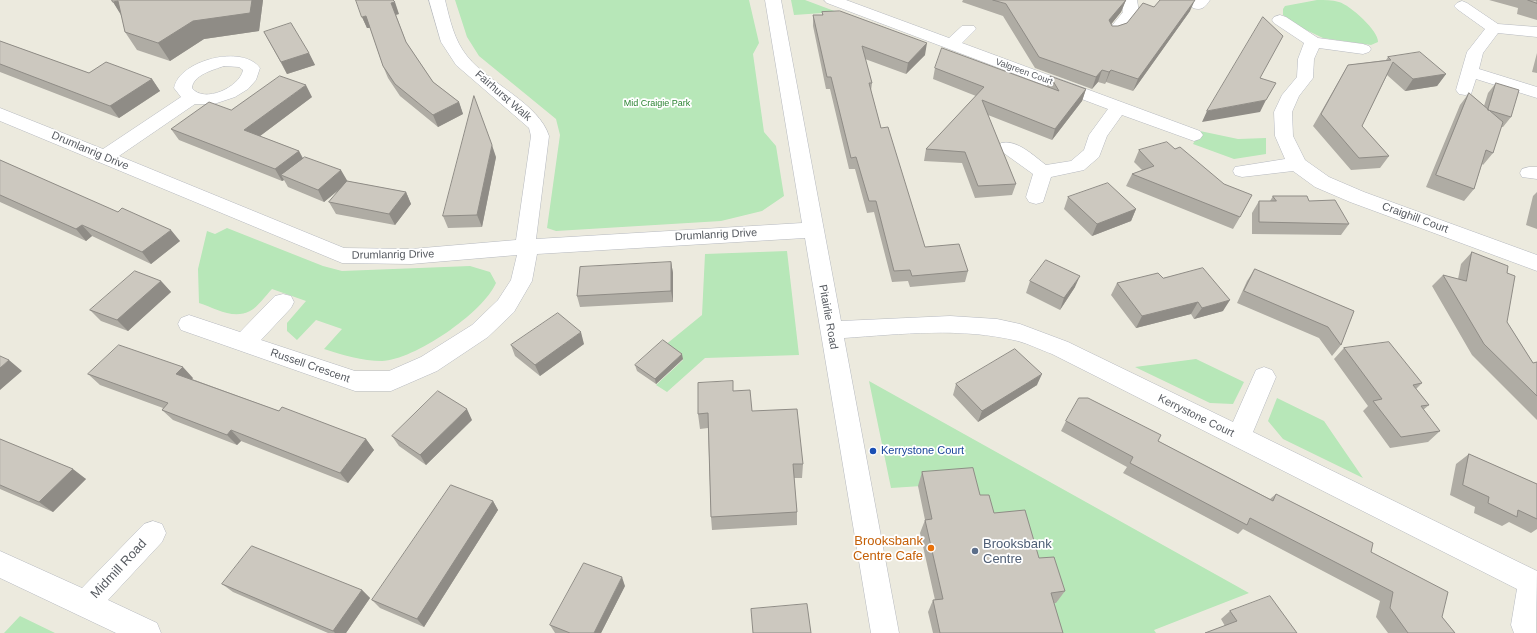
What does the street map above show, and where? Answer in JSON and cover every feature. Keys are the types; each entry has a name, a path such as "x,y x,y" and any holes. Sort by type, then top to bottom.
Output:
{"street":[{"name":"Fairhurst Walk","path":"437,0 449,42 462,61 537,126 540,136 526,247"},
{"name":"Pitairlie Road","path":"773,0 885,633"},
{"name":"Valgreen Court","path":"832,0 1194,135"},
{"path":"1114,33 1131,12 1129,0"},
{"path":"1462,6 1494,28 1537,32"},
{"path":"1280,20 1313,42 1363,49"},
{"path":"1465,90 1475,52 1494,28"},
{"path":"952,45 968,29"},
{"name":"Craighill Court","path":"1313,42 1306,60 1305,78 1291,95 1283,112 1284,136 1297,164 1322,182 1357,197 1537,263"},
{"path":"1470,72 1537,93"},
{"path":"105,157 193,97"},
{"path":"1008,146 1043,172 1077,166 1092,153 1098,135 1118,107"},
{"name":"Drumlanrig Drive","path":"0,114 342,255 362,257 427,255 526,247 813,230"},
{"path":"1242,171 1297,164"},
{"path":"1036,197 1043,172"},
{"name":"Russell Crescent","path":"189,324 355,381 391,381 429,364 480,331 506,306 521,281 527,256 526,247"},
{"path":"245,342 283,302"},
{"name":"Kerrystone Court","path":"831,330 938,324 982,327 1020,333 1060,348 1534,584 1526,625"},
{"name":"Kerrystone Court","path":"1239,437 1264,377"},
{"name":"Midmill Road","path":"86,604 153,533"},
{"name":"Midmill Road","path":"0,564 147,633"}],"green space":[{"name":"Mid Craigie Park","path":"455,0 749,0 759,43 753,54 764,132 776,146 784,196 762,211 721,221 556,231 547,228 560,135 556,119 479,56 467,37"},
{"path":"791,0 805,0 837,12 794,15"},
{"path":"1317,0 1336,1 1350,8 1369,25 1377,37 1378,42 1371,45 1323,38 1304,29 1283,15 1283,9 1285,6"},
{"path":"1200,131 1238,139 1266,138 1266,154 1234,159 1193,144"},
{"path":"227,228 323,266 342,271 470,266 490,272 496,283 489,295 463,321 429,344 396,359 375,361 360,359 324,349 342,329 316,320 297,340 287,331 287,323 306,301 272,289 256,307 244,313 231,314 199,303 198,269 207,231 215,234"},
{"path":"787,251 799,355 705,358 667,392 656,385 683,360 664,346 702,315 705,254"},
{"path":"1196,359 1244,382 1233,404 1210,403 1135,367"},
{"path":"869,381 1249,593 1154,630 1156,633 1051,633 1042,604 1056,603 988,526 967,483 891,488"},
{"path":"1277,398 1324,421 1363,478 1283,439 1268,421"},
{"path":"20,616 55,633 4,633"}],"building":[{"path":"112,0 252,0 250,13 193,21 158,43 125,32 118,1 113,2"},
{"path":"356,0 393,0 395,2 391,3 406,42 433,82 459,102 433,115 395,84 383,66 366,16 362,17"},
{"path":"993,0 1126,0 1109,20 1112,26 1118,26 1127,23 1143,3 1154,7 1160,0 1195,0 1138,79 1111,70 1109,72 1102,70 1096,77 1039,57 1006,4"},
{"path":"1528,0 1537,0 1537,3"},
{"path":"840,11 927,43 908,63 862,46 872,83 869,83 881,128 888,127 925,247 959,244 968,271 912,276 910,270 894,271 876,201 869,201 856,157 851,158 831,77 827,77 813,15 823,15 822,12"},
{"path":"1263,17 1283,36 1260,78 1276,83 1266,100 1207,111"},
{"path":"291,23 309,53 281,62 264,32"},
{"path":"0,41 89,73 106,62 152,79 110,106 0,64"},
{"path":"942,48 1059,91 1050,76 1086,89 1055,129 982,100 1016,184 978,186 965,152 926,149 984,87 935,68"},
{"path":"1420,52 1446,74 1413,79 1393,62 1362,126 1389,156 1359,158 1321,114 1348,65 1391,60 1388,57"},
{"path":"280,76 306,85 244,130 299,151 275,169 171,129 209,102 231,110"},
{"path":"1496,83 1519,90 1511,117 1488,110"},
{"path":"1469,93 1503,122 1493,153 1486,150 1474,189 1436,175"},
{"path":"474,96 492,145 477,215 443,216"},
{"path":"1167,142 1175,149 1180,147 1224,184 1252,195 1240,217 1132,174 1154,166 1139,150"},
{"path":"305,157 341,170 318,190 281,175"},
{"path":"0,160 118,212 122,208 171,230 142,252 82,225 76,229 0,195"},
{"path":"347,181 406,192 389,214 329,202"},
{"path":"1108,183 1136,209 1097,224 1068,197"},
{"path":"1273,196 1307,196 1309,201 1335,200 1349,224 1259,222 1259,201 1276,201"},
{"path":"1472,252 1508,266 1507,273 1515,276 1507,322 1533,363 1537,362 1537,396 1484,344 1443,275 1466,281"},
{"path":"1046,260 1080,276 1064,298 1030,281"},
{"path":"671,262 671,291 577,296 580,267"},
{"path":"1203,268 1230,300 1202,308 1198,302 1142,316 1117,283 1158,273 1163,278"},
{"path":"1255,269 1354,311 1341,345 1328,327 1244,291"},
{"path":"135,271 161,281 117,320 90,310"},
{"path":"558,313 581,332 535,365 511,345"},
{"path":"663,340 682,354 655,379 635,365"},
{"path":"1389,342 1422,383 1413,385 1429,405 1421,406 1440,431 1401,437 1373,401 1382,399 1344,348"},
{"path":"119,345 183,367 176,374 279,411 282,407 366,439 340,473 231,430 227,435 162,410 168,403 88,374"},
{"path":"1015,349 1042,374 982,411 956,384"},
{"path":"0,356 9,360 0,368"},
{"path":"733,381 733,391 750,390 752,411 797,409 803,464 793,464 797,512 711,517 708,413 698,414 698,383"},
{"path":"438,391 467,409 420,455 392,436"},
{"path":"1079,398 1088,398 1161,435 1158,441 1273,501 1276,494 1373,543 1371,552 1448,592 1442,617 1455,633 1408,633 1390,608 1393,592 1250,518 1247,525 1130,463 1133,457 1066,421"},
{"path":"0,439 73,469 39,502 0,485"},
{"path":"1469,454 1537,484 1537,519 1518,510 1517,517 1488,503 1489,497 1463,485"},
{"name":"Brooksbank Centre","path":"973,468 980,495 989,495 994,513 1025,510 1039,558 1054,557 1065,591 1051,593 1063,633 940,633 933,600 943,599 925,520 932,519 922,472"},
{"path":"451,485 493,501 417,619 372,600"},
{"path":"252,546 362,590 333,631 222,584"},
{"path":"584,563 622,577 594,633 570,633 550,625"},
{"path":"1270,596 1297,633 1205,633 1237,621 1230,611"},
{"path":"807,604 811,633 753,633 751,609"}],"place":[{"name":"Kerrystone Court","path":"873,451"},
{"name":"Brooksbank Centre Cafe","path":"931,548"},
{"name":"Brooksbank Centre","path":"975,551"}]}
